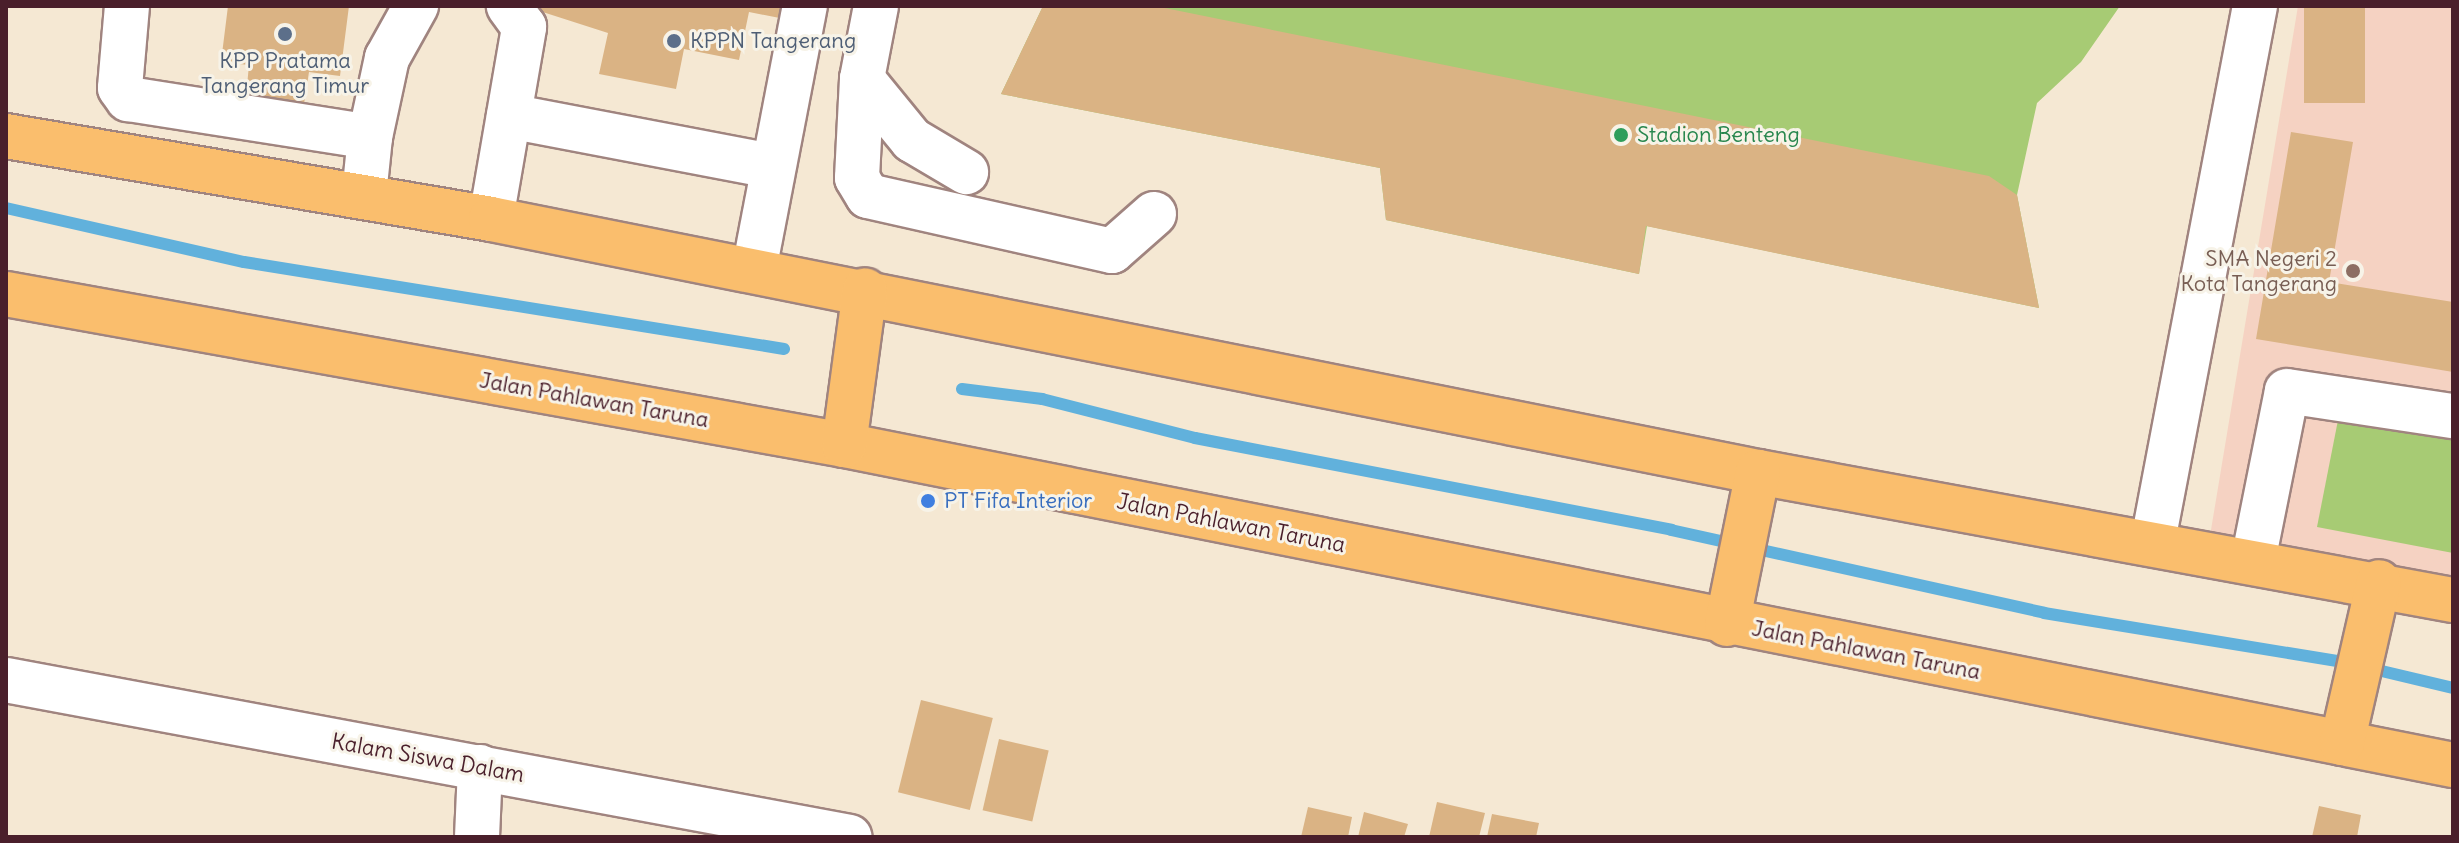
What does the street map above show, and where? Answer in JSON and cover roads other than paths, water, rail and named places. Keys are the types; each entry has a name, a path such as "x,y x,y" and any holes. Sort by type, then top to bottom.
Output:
{"main road":[{"path":"6,136 364,195 865,290 1755,488 2153,541 2253,561 2376,596 2453,600"},
{"path":"844,445 865,290"},
{"name":"Jalan Pahlawan Taruna","path":"6,294 1731,608 2345,730 2453,765"},
{"path":"1731,608 1755,488"},
{"path":"2345,730 2376,596"}],"street":[{"path":"127,6 120,88 141,106 370,137"},
{"path":"364,195 370,137 387,58 416,6"},
{"path":"491,219 524,27 509,6"},
{"path":"754,270 771,166 805,6"},
{"path":"876,6 862,79 857,178 868,196 1112,251 1154,214"},
{"path":"2153,541 2198,237 2217,145 2255,6"},
{"path":"862,79 917,144 966,172"},
{"path":"509,116 771,166"},
{"path":"2253,561 2287,391 2453,416"},
{"name":"Kalam Siswa Dalam","path":"6,680 850,837"},
{"path":"477,837 480,767"}],"waterway":[{"path":"6,208 244,262 784,349"},
{"path":"962,389 1042,399 1195,438 1671,530 2044,613 2351,663"},
{"path":"2369,668 2453,688"}],"place":[{"name":"KPP Pratama Tangerang Timur","path":"285,34"},
{"name":"KPPN Tangerang","path":"674,41"},
{"name":"Stadion Benteng","path":"1621,135"},
{"name":"SMA Negeri 2 Kota Tangerang","path":"2353,271"},
{"name":"PT Fifa Interior","path":"928,501"}]}
